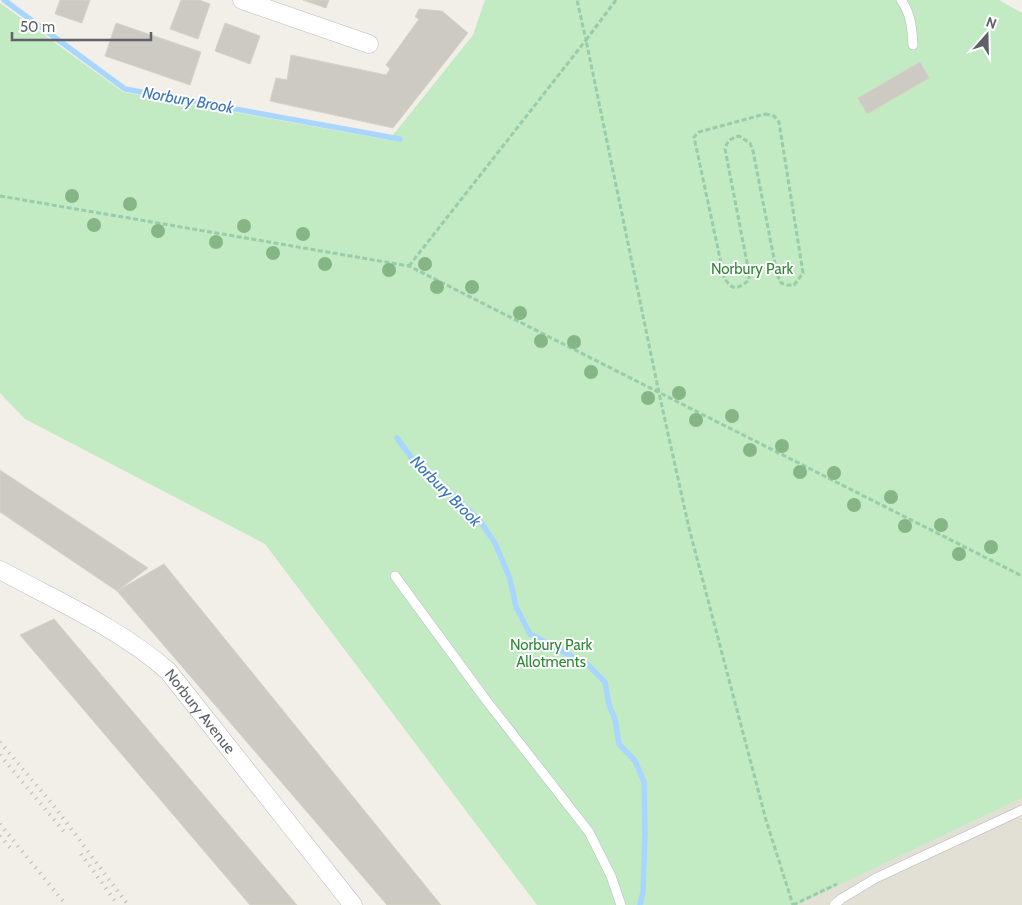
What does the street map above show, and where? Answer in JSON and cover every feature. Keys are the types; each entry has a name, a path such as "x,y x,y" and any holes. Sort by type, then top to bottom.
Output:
{"street":[{"path":"242,0 369,44"},
{"name":"Norbury Avenue","path":"0,570 105,627 151,656 168,671 353,905"}],"lane":[{"path":"901,0 912,23 913,45"},
{"path":"395,576 486,700 589,832 611,876 621,905"},
{"path":"834,905 876,878 1022,810"}],"path":[{"path":"577,0 689,528 766,820 793,905"},
{"path":"409,266 616,0"},
{"path":"765,114 774,116 779,122 803,273 794,285 781,283 777,274 753,151 750,143 740,136 733,137 727,143 725,150 749,280 738,288 729,285 724,277 694,137 699,132 765,114"},
{"path":"0,196 409,266 1022,576"}],"shaded area":[{"path":"1022,798 1022,905 797,905"}],"green space":[{"name":"Norbury Park","path":"485,0 999,0 1022,13 1022,798 797,905 537,905 265,544 25,419 0,393 0,3 123,92 389,140 473,35"}],"building":[{"path":"60,0 90,0 82,23 55,14"},
{"path":"181,0 199,0 210,4 198,39 170,29"},
{"path":"303,0 329,0 326,8"},
{"path":"419,9 442,11 468,33 393,128 270,101 276,78 287,80 291,55 386,75 390,69 386,65 419,19 415,17"},
{"path":"116,23 201,52 190,85 105,56"},
{"path":"225,23 260,36 250,64 215,51"},
{"path":"920,62 929,78 867,114 858,98"},
{"path":"0,470 148,568 117,591 0,512"},
{"path":"164,564 441,905 387,905 117,591"},
{"path":"54,619 297,905 250,905 20,635"}],"waterway":[{"name":"Norbury Brook","path":"4,0 125,89 400,139"},
{"name":"Norbury Brook","path":"397,438 420,469 455,497 480,521 495,543 510,579 516,607 530,634 588,665 605,682 609,705 615,719 619,744 635,761 644,782 645,832 643,892 640,905"}],"railway":[{"path":"0,742 54,806 128,905"},
{"path":"0,755 66,834"},
{"path":"0,824 66,905"},
{"path":"0,836 13,851"},
{"path":"81,854 118,905"}],"park label":[{"name":"Norbury Park Allotments","path":"551,654"}]}
